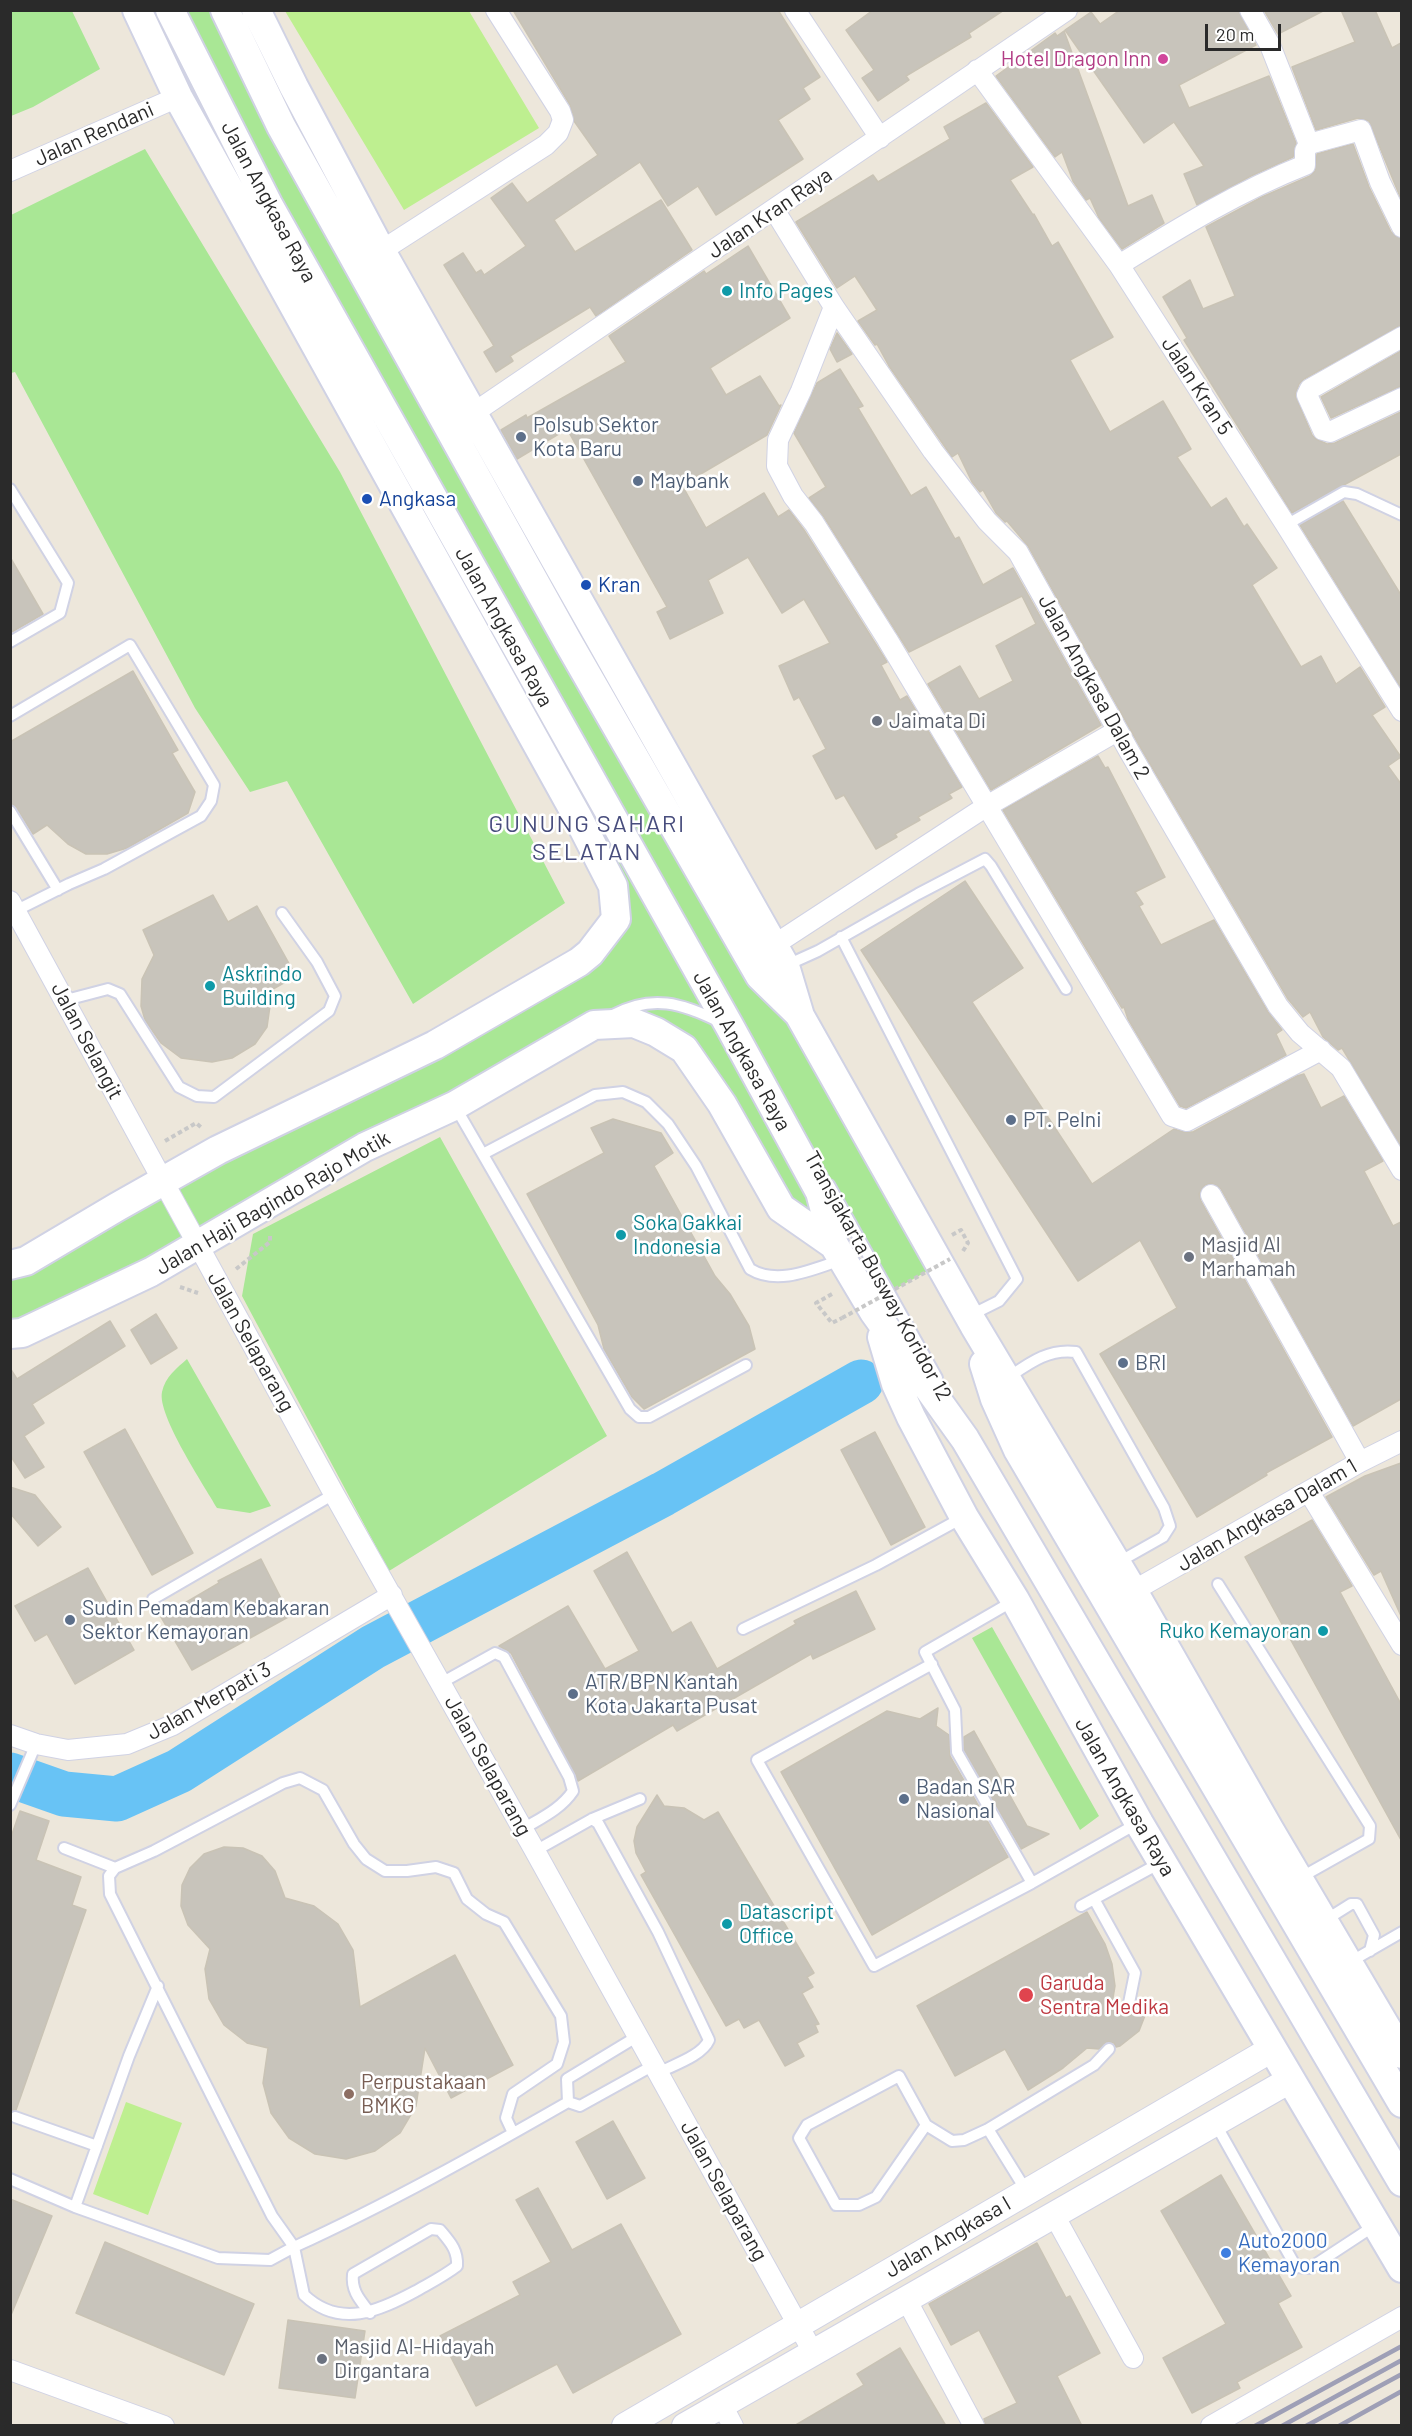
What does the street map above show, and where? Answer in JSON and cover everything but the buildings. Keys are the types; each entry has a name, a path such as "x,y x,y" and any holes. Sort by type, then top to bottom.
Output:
{"main road":[{"name":"Jalan Angkasa Raya","path":"136,10 178,97 578,816 613,886 616,919 605,936 579,962 435,1045 218,1150 162,1181"},
{"name":"Jalan Angkasa Raya","path":"170,10 268,204 730,1027 820,1192 839,1252 874,1312 965,1439 1401,2182"},
{"path":"225,10 281,126 568,642 773,966"},
{"path":"256,10 381,251 578,600 800,1016 1006,1379 1133,1590 1323,1922 1359,1958 1401,2054"},
{"path":"568,642 578,600"},
{"path":"500,676 545,699"},
{"path":"578,816 589,779"},
{"name":"Jalan Angkasa Raya","path":"594,1025 634,1023 656,1032 684,1049 722,1104 781,1208 839,1252"},
{"name":"Jalan Haji Bagindo Rajo Motik","path":"10,1334 22,1333 151,1272 365,1147 454,1106 594,1025"},
{"path":"10,1265 26,1261 162,1181"},
{"name":"Jalan Angkasa Raya","path":"874,1312 896,1384 964,1517 1015,1600 1139,1823 1374,2226 1401,2268"},
{"path":"972,1320 995,1399 1018,1450 1401,2103"}],"street":[{"path":"381,251 546,145 558,133 563,120 560,111 496,10"},
{"path":"795,10 880,138"},
{"name":"Jalan Kran Raya","path":"472,414 775,211 1067,10"},
{"path":"1250,10 1270,45 1309,144"},
{"name":"Jalan Kran 5","path":"977,70 1119,265 1286,525 1401,711"},
{"name":"Jalan Rendani","path":"10,171 178,97"},
{"path":"1119,265 1209,210 1287,171 1305,165 1305,151 1309,144 1361,130 1380,182 1401,227"},
{"name":"Jalan Angkasa Dalam 2","path":"775,211 834,308 933,451 987,521 1018,552 1117,731 1278,1006 1300,1033 1341,1068 1401,1170"},
{"path":"834,308 801,391 778,440 777,466 793,496 814,524 887,639 1172,1116 1186,1121 1321,1050"},
{"path":"1401,337 1310,389 1307,395 1323,430 1330,432 1401,398"},
{"path":"773,966 987,806 1117,731"},
{"name":"Jalan Selangit","path":"14,906 162,1181"},
{"name":"Jalan Selaparang","path":"162,1181 813,2352"},
{"path":"1211,1196 1360,1462"},
{"name":"Jalan Angkasa Dalam 1","path":"1133,1590 1401,1441"},
{"path":"1309,1492 1401,1645"},
{"name":"Jalan Merpati 3","path":"10,1735 34,1749 68,1750 128,1744 173,1725 392,1595"},
{"name":"Jalan Angkasa I","path":"625,2426 1272,2049"},
{"name":"Jalan Angkasa I","path":"685,2426 728,2415 813,2352 1290,2080"},
{"path":"1054,2215 1133,2358"},
{"path":"906,2299 974,2426"},
{"path":"1211,2426 1401,2317"},
{"path":"10,2370 164,2426"}],"lane":[{"path":"10,489 68,583 60,613 10,642"},
{"path":"1286,525 1344,492 1357,494 1401,516"},
{"path":"10,716 130,645 214,785 211,801 201,816 104,869 58,890 14,906"},
{"path":"10,811 58,890"},
{"path":"773,966 818,951 985,859 992,866 1066,989"},
{"path":"66,1000 108,988 120,994 179,1087 197,1096 214,1097 329,1011 335,996 317,962 282,913"},
{"path":"841,937 1017,1279 999,1300 972,1320"},
{"name":"Transjakarta Busway Koridor 12","path":"594,1025 628,1007 661,1001 704,1014 730,1027 746,1043 804,1140 938,1379 965,1439"},
{"path":"483,1154 595,1095 623,1092 646,1102 668,1124 696,1166 750,1269 761,1276 779,1277 839,1252"},
{"path":"454,1106 624,1399 639,1417 649,1417 746,1365"},
{"path":"1006,1379 1049,1353 1063,1350 1076,1352 1164,1508 1170,1526 1163,1537 1117,1563"},
{"path":"153,1599 334,1494"},
{"path":"743,1629 876,1565 964,1517"},
{"path":"1218,1584 1370,1826 1369,1839 1298,1879"},
{"path":"1015,1600 925,1652 955,1710 957,1752 1032,1883"},
{"path":"441,1683 495,1653 504,1657 569,1777 573,1791 555,1810 523,1829"},
{"path":"932,1664 757,1761 874,1966 1032,1883 1139,1823"},
{"path":"10,1805 34,1749"},
{"path":"370,2313 355,2294 352,2284 353,2274 431,2229 440,2230 453,2245 458,2256 457,2266 391,2305 370,2313 348,2314 323,2310 304,2295 294,2247 272,2216 110,1894 109,1876 115,1868 154,1851 283,1783 300,1778 323,1790 354,1844 366,1859 385,1870 407,1871 436,1867 454,1873 467,1899 486,1914 504,1922 561,2016 564,2043 556,2064 513,2094 506,2118 513,2133"},
{"path":"535,1851 592,1820 640,1798"},
{"path":"10,2179 75,2207 218,2259 270,2260 335,2228 568,2102 580,2106 656,2069 692,2055 709,2040 658,1932 598,1823 592,1820"},
{"path":"64,1848 115,1868"},
{"path":"1081,1906 1162,1862"},
{"path":"1094,1899 1135,1972 1128,2008"},
{"path":"1323,1922 1351,1904 1357,1904 1374,1935 1359,1958"},
{"path":"1359,1958 1401,1932"},
{"path":"75,2207 158,1986"},
{"path":"568,2102 567,2079 638,2036"},
{"path":"926,2125 876,2198 859,2205 836,2205 799,2138 807,2125 899,2076 926,2125 952,2141 964,2140 988,2129 1094,2065 1109,2049"},
{"path":"15,2117 97,2146"},
{"path":"1215,2123 1296,2267 1310,2268 1374,2226"},
{"path":"988,2129 1027,2192"}],"path":[{"path":"960,1254 968,1243 961,1230"},
{"path":"816,1303 832,1323 950,1259"}],"green space":[{"path":"11,10 72,11 100,69 33,107 11,116"},
{"path":"170,11 224,11 280,131 940,1264 890,1292 746,1043 834,1245 781,1208 684,1050 594,1025 11,1333 10,1265 590,953 616,919 577,816 589,779"},
{"path":"285,11 469,11 539,128 404,210"},
{"path":"145,149 340,472 565,903 413,1004 287,781 250,792 195,708 15,372 11,373 11,215"},
{"path":"440,1137 607,1436 389,1571 242,1296 253,1234"},
{"path":"187,1359 271,1506 250,1513 217,1508 193,1467 174,1433 162,1403 162,1392 166,1382"},
{"path":"992,1627 1099,1816 1080,1830 972,1638"},
{"path":"126,2102 182,2123 148,2215 93,2194"}],"waterway":[{"path":"10,1775 64,1794 117,1799 179,1771 373,1647 663,1494 861,1382"}],"railway":[{"path":"1255,2426 1402,2346"},
{"path":"1282,2426 1402,2360"},
{"path":"1306,2426 1402,2374"},
{"path":"1339,2426 1402,2391"}],"place":[{"name":"Hotel Dragon Inn","path":"1163,59"},
{"name":"Info Pages","path":"727,291"},
{"name":"Polsub Sektor Kota Baru","path":"521,437"},
{"name":"Maybank","path":"638,481"},
{"name":"Angkasa","path":"367,499"},
{"name":"Kran","path":"586,585"},
{"name":"Jaimata Di","path":"877,721"},
{"name":"Askrindo Building","path":"210,986"},
{"name":"PT. Pelni","path":"1011,1120"},
{"name":"Soka Gakkai Indonesia","path":"621,1235"},
{"name":"Masjid Al Marhamah","path":"1189,1257"},
{"name":"BRI","path":"1123,1363"},
{"name":"Sudin Pemadam Kebakaran Sektor Kemayoran","path":"70,1620"},
{"name":"Ruko Kemayoran","path":"1323,1631"},
{"name":"ATR/BPN Kantah Kota Jakarta Pusat","path":"573,1694"},
{"name":"Badan SAR Nasional","path":"904,1799"},
{"name":"Datascript Office","path":"727,1924"},
{"name":"Garuda Sentra Medika","path":"1026,1995"},
{"name":"Perpustakaan BMKG","path":"349,2094"},
{"name":"Auto2000 Kemayoran","path":"1226,2253"},
{"name":"Masjid Al-Hidayah Dirgantara","path":"322,2359"}],"district":[{"name":"GUNUNG SAHARI SELATAN","path":"587,838"}]}
